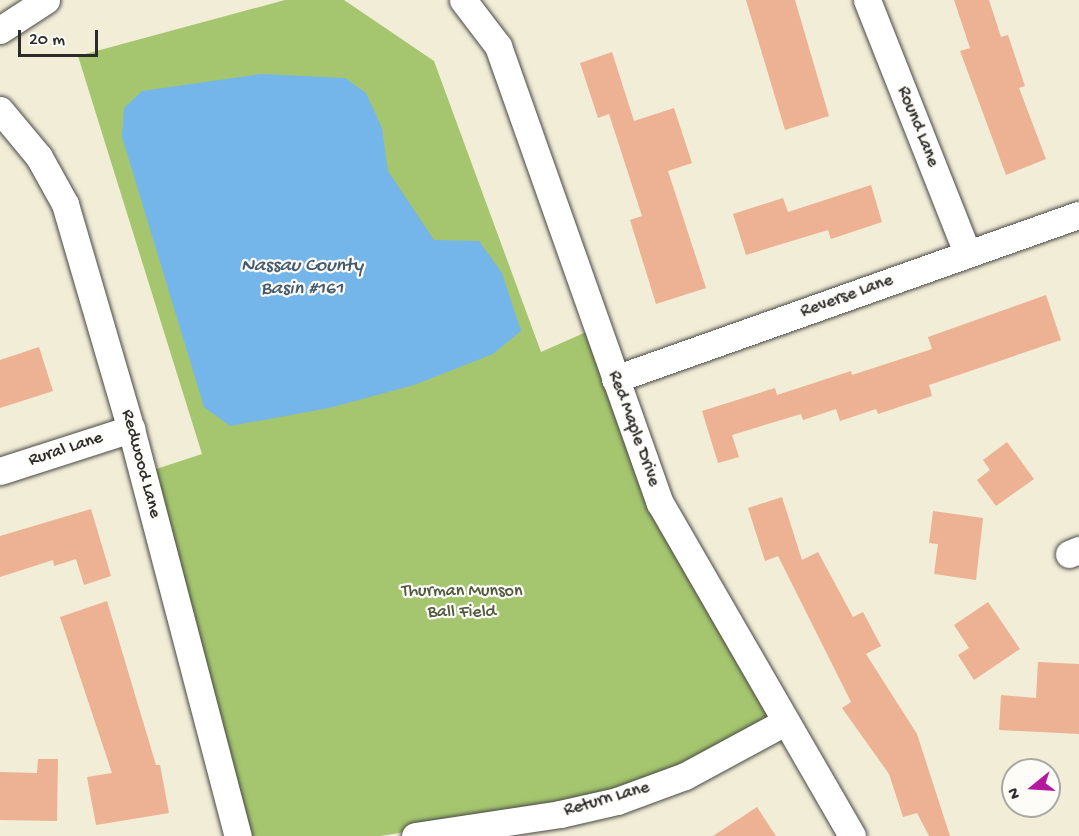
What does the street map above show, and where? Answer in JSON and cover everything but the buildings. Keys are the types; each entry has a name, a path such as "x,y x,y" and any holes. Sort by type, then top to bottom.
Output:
{"street":[{"path":"0,30 46,0"},
{"name":"Red Maple Drive","path":"463,0 498,46 660,503 852,836"},
{"name":"Round Lane","path":"867,0 967,253"},
{"name":"Redwood Lane","path":"0,110 39,157 65,204 131,429 238,836"},
{"name":"Reverse Lane","path":"615,380 1079,215"},
{"name":"Rural Lane","path":"0,471 131,429"},
{"name":"Return Lane","path":"415,836 560,814 617,801 686,776 785,722"}],"green space":[{"name":"Thurman Munson Ball Field","path":"285,0 344,0 434,61 541,352 593,329 658,510 778,720 682,772 559,808 380,836 243,836 144,473 202,454 78,56"}],"water":[{"name":"Nassau County Basin #161","path":"261,74 345,78 366,93 382,128 388,171 434,240 479,241 502,273 521,331 493,354 414,385 329,408 230,426 204,407 122,137 124,108 142,91"}]}
